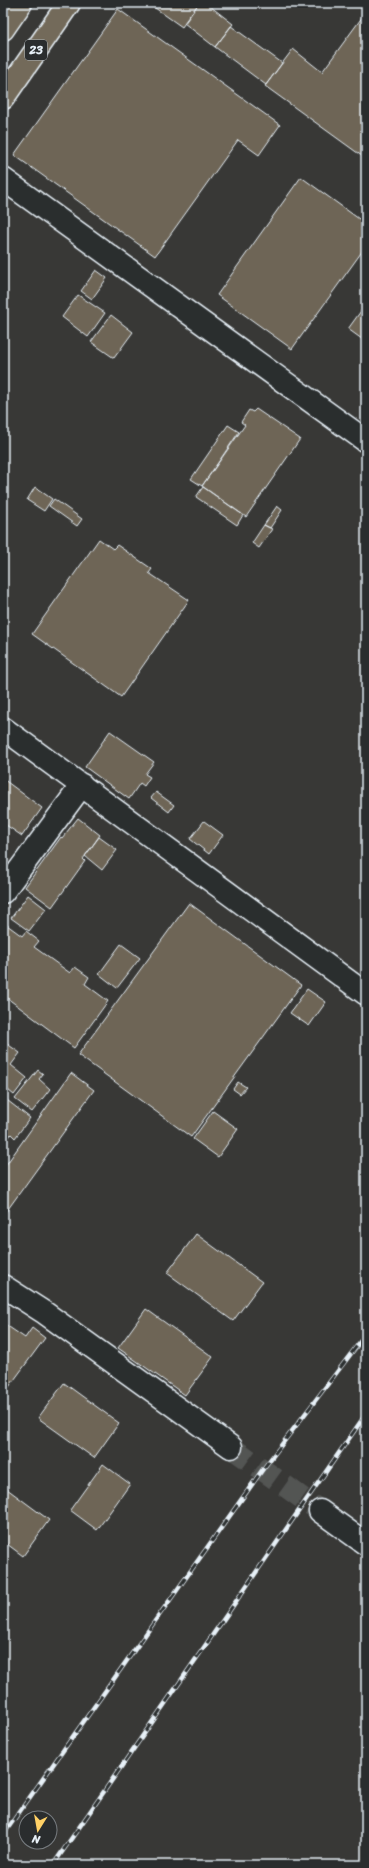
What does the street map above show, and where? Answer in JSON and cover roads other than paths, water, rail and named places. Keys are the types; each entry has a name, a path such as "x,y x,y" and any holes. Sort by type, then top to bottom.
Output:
{"highway":[{"path":"3,29 21,3"},
{"name":"23","path":"3,98 69,3"}],"street":[{"path":"3,179 366,441"},
{"path":"3,728 366,994"},
{"path":"3,892 82,785"},
{"path":"3,1286 45,1314 231,1447"},
{"path":"320,1510 366,1544"}],"tunnel":[{"path":"231,1447 320,1511"}],"railway":[{"path":"3,1835 263,1469 366,1334"},
{"path":"53,1865 366,1414"}]}
